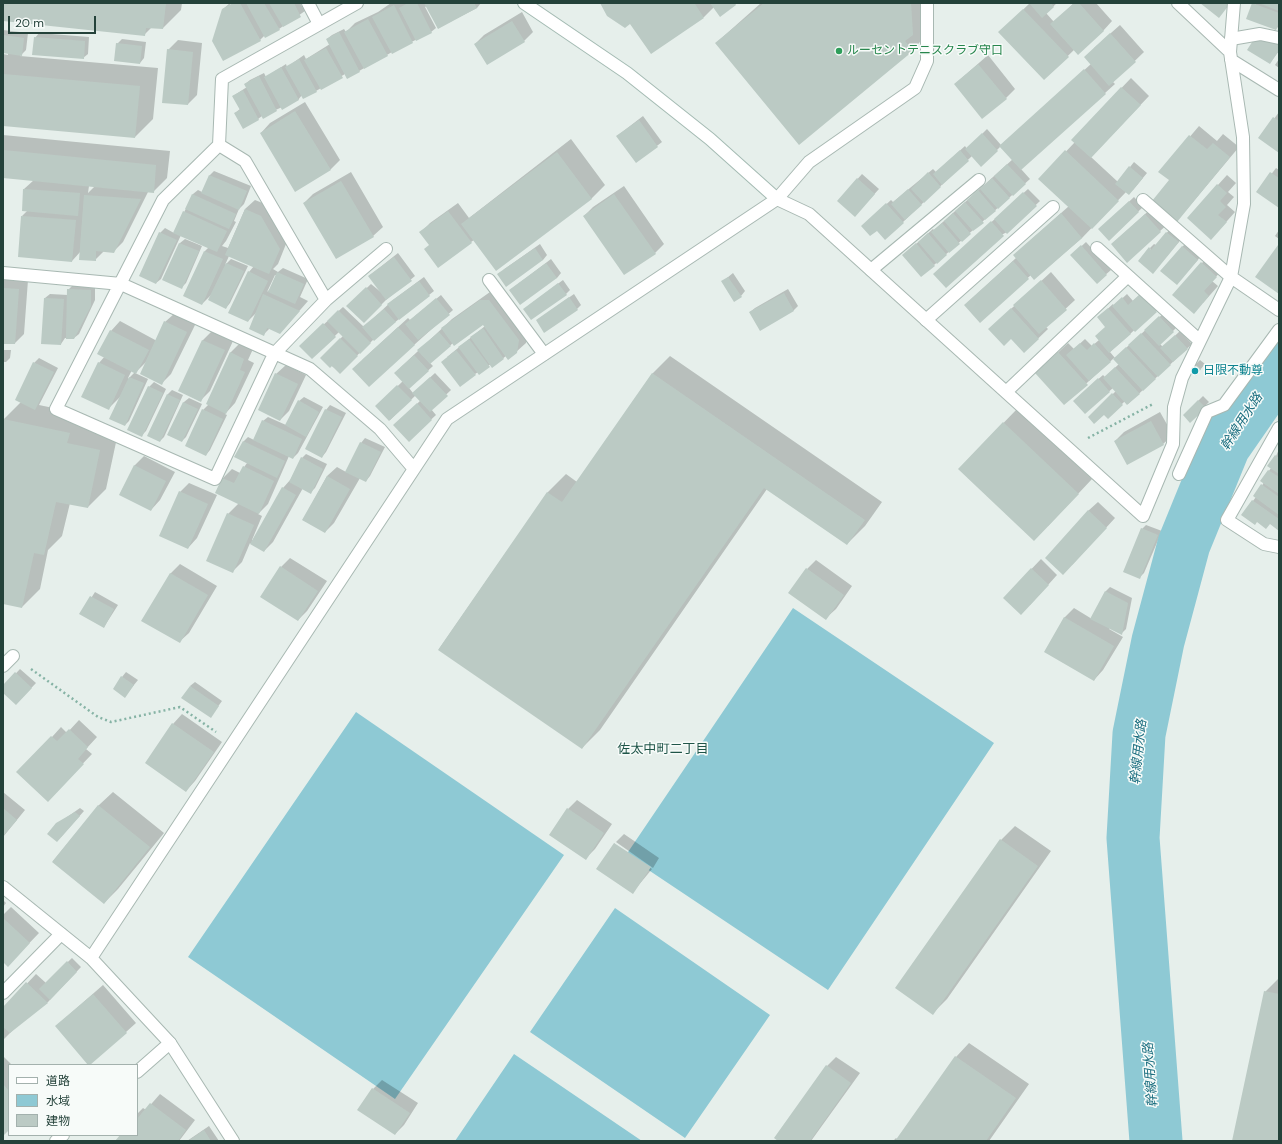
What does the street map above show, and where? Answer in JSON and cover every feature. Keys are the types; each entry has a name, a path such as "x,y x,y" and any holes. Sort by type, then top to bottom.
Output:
{"street":[{"path":"308,3 319,24"},
{"path":"357,3 222,79 219,145 163,200 56,409 215,479 274,354 326,300 386,249"},
{"path":"524,3 627,73 710,139 777,199 809,214 1143,516 1173,444 1174,407 1182,378 1231,277 1244,204 1243,137 1231,56 1234,3"},
{"path":"91,958 447,419 777,199 809,162 915,88 927,61 927,3"},
{"path":"1178,3 1231,56 1279,90"},
{"path":"1231,39 1260,34 1279,38"},
{"path":"219,145 245,161 326,300"},
{"path":"871,270 978,180"},
{"path":"1143,200 1231,277 1279,310"},
{"path":"926,320 1053,207"},
{"path":"1097,248 1200,341"},
{"path":"3,273 121,284 310,369 380,429 414,469"},
{"path":"1006,392 1128,276"},
{"path":"489,280 544,354"},
{"path":"1179,474 1207,412 1224,405 1279,330"},
{"path":"1279,428 1227,520 1264,544 1279,547"},
{"path":"3,666 13,656"},
{"path":"3,887 91,958 170,1043 233,1141"},
{"path":"3,993 61,934"},
{"path":"138,1071 170,1043"}],"path":[{"path":"1069,449 1179,390"},
{"path":"13,656 98,717 110,722 180,707 232,744"}],"water":[{"path":"793,608 994,743 828,990 626,855"},
{"path":"356,712 564,855 395,1099 188,957"},
{"path":"615,908 770,1015 685,1138 530,1032"},
{"path":"514,1054 642,1141 455,1141"}],"building":[{"path":"3,3 166,3 163,29 146,28 145,36 3,21"},
{"path":"233,3 240,3 261,41 223,61 212,41 222,9"},
{"path":"246,3 264,3 280,30 265,38"},
{"path":"269,3 294,3 301,17 283,27"},
{"path":"408,3 417,3 432,33 416,41 399,8"},
{"path":"424,3 474,3 477,8 438,29"},
{"path":"600,3 697,3 695,4 704,18 651,54 630,24 625,28 607,16"},
{"path":"710,3 735,3 736,5 720,17"},
{"path":"764,3 911,3 913,35 905,41 913,51 799,145 715,43"},
{"path":"1029,3 1051,3 1054,7 1042,18"},
{"path":"1074,3 1079,3 1104,31 1078,55 1050,24"},
{"path":"1200,3 1226,3 1229,5 1219,18"},
{"path":"1252,3 1279,13 1279,22 1276,30 1246,19"},
{"path":"1259,3 1279,3 1279,11"},
{"path":"394,5 413,43 392,54 372,17"},
{"path":"1023,9 1069,57 1044,80 998,32"},
{"path":"368,19 388,56 364,69 344,32"},
{"path":"512,21 525,42 487,65 474,44"},
{"path":"339,32 360,72 347,79 326,39"},
{"path":"1110,33 1136,62 1109,86 1084,57"},
{"path":"3,35 24,38 22,56 3,53"},
{"path":"34,37 85,41 84,59 32,55"},
{"path":"1254,39 1279,43 1279,50 1270,64 1247,50"},
{"path":"116,43 142,46 140,64 114,61"},
{"path":"326,48 343,78 321,90 304,60"},
{"path":"167,49 193,52 188,105 162,103"},
{"path":"299,59 317,92 303,99 285,67"},
{"path":"978,64 1007,99 982,119 954,84"},
{"path":"281,67 299,100 282,110 264,77"},
{"path":"1084,69 1106,94 1021,170 999,146"},
{"path":"3,74 140,86 135,138 3,126"},
{"path":"259,76 277,111 263,119 244,84"},
{"path":"1121,87 1141,105 1091,158 1071,140"},
{"path":"243,90 259,120 243,129 234,113 240,110 232,96"},
{"path":"295,111 331,170 295,192 260,133"},
{"path":"1273,117 1279,121 1279,153 1258,138"},
{"path":"639,120 658,147 636,163 616,136"},
{"path":"982,133 998,151 981,167 965,149"},
{"path":"1189,135 1207,149 1213,143 1230,157 1177,222 1152,201 1169,180 1158,172"},
{"path":"3,150 156,165 154,193 3,178"},
{"path":"960,150 969,161 942,185 933,174"},
{"path":"1065,150 1119,201 1092,229 1038,179"},
{"path":"557,152 592,199 496,271 461,224"},
{"path":"1007,164 1026,184 1013,196 994,176"},
{"path":"1129,166 1143,178 1129,195 1115,184"},
{"path":"928,172 941,187 924,203 911,189"},
{"path":"1270,172 1279,178 1279,208 1256,192"},
{"path":"209,175 247,191 239,210 201,193"},
{"path":"857,178 875,194 855,217 837,201"},
{"path":"992,178 1010,198 998,209 980,189"},
{"path":"341,181 374,237 336,259 303,203"},
{"path":"1217,184 1227,193 1220,201 1226,207 1218,215 1227,222 1211,240 1187,218"},
{"path":"23,189 80,193 78,216 22,211"},
{"path":"908,189 922,205 905,220 891,204"},
{"path":"978,190 996,211 985,220 967,200"},
{"path":"1023,192 1037,206 1007,234 994,219"},
{"path":"192,194 236,214 229,229 185,209"},
{"path":"614,194 656,254 624,275 583,216"},
{"path":"84,195 141,199 114,253 96,251 96,261 79,260"},
{"path":"1129,201 1139,212 1109,241 1098,229"},
{"path":"965,202 984,223 973,231 955,211"},
{"path":"886,203 904,223 885,240 877,231 870,236 861,226"},
{"path":"245,209 261,216 280,249 269,274 225,255"},
{"path":"183,211 227,231 217,252 173,233"},
{"path":"448,211 472,243 438,268 424,249 429,245 419,232"},
{"path":"953,213 971,234 962,242 944,221"},
{"path":"1061,213 1082,238 1034,280 1013,255"},
{"path":"1145,214 1161,232 1127,263 1111,244"},
{"path":"21,216 76,220 72,262 18,257"},
{"path":"991,221 1004,236 946,288 933,274"},
{"path":"942,223 960,244 949,253 931,232"},
{"path":"159,232 177,240 156,284 139,276"},
{"path":"1166,232 1179,242 1153,274 1138,261 1149,247 1151,250"},
{"path":"928,233 947,255 937,264 918,242"},
{"path":"179,243 199,251 182,289 162,280"},
{"path":"916,243 935,266 921,277 902,255"},
{"path":"1081,245 1107,275 1097,284 1070,255"},
{"path":"1278,245 1279,246 1279,294 1255,277"},
{"path":"1182,246 1198,260 1177,285 1160,271"},
{"path":"535,248 543,260 506,287 497,274"},
{"path":"204,251 223,259 202,305 183,296"},
{"path":"394,257 412,281 386,300 368,276"},
{"path":"1013,261 1029,279 980,323 964,305"},
{"path":"1201,262 1217,277 1204,291 1209,296 1194,314 1172,295"},
{"path":"226,263 244,271 226,309 208,300"},
{"path":"546,263 557,278 520,305 509,290"},
{"path":"248,271 268,281 248,322 228,313"},
{"path":"277,272 304,284 295,304 268,292"},
{"path":"728,277 742,297 734,302 721,281"},
{"path":"1041,280 1067,310 1039,334 1013,305"},
{"path":"419,281 430,296 399,320 387,304"},
{"path":"558,283 567,295 531,320 523,309"},
{"path":"366,287 382,305 364,323 346,306"},
{"path":"3,288 19,289 15,344 3,344"},
{"path":"67,289 91,290 91,306 74,339 66,339"},
{"path":"784,293 794,311 760,331 749,312"},
{"path":"263,294 300,311 280,334 267,328 264,336 249,329"},
{"path":"1140,294 1157,312 1135,332 1112,306 1122,297 1128,305"},
{"path":"569,297 578,310 544,333 536,320"},
{"path":"44,298 64,299 61,345 41,344"},
{"path":"436,298 450,315 418,340 405,324"},
{"path":"480,300 489,300 519,340 517,353 508,360 483,325 454,346 441,328"},
{"path":"1011,308 1039,339 1024,353 1011,339 1004,346 988,329"},
{"path":"1108,308 1131,334 1109,353 1095,336 1105,327 1097,317"},
{"path":"384,309 396,322 374,341 362,327"},
{"path":"338,310 371,343 360,354 327,321"},
{"path":"1159,316 1174,332 1159,346 1144,330"},
{"path":"164,321 187,332 162,385 140,374"},
{"path":"323,323 336,337 312,359 299,346"},
{"path":"398,327 415,345 369,387 352,369"},
{"path":"483,328 504,359 492,368 470,337"},
{"path":"110,330 149,350 136,374 97,354"},
{"path":"439,332 451,346 430,364 417,350"},
{"path":"1141,333 1171,365 1158,377 1128,345"},
{"path":"1175,335 1188,349 1173,362 1160,348"},
{"path":"340,338 358,356 340,374 332,366 330,368 320,358"},
{"path":"469,339 490,367 479,375 458,347"},
{"path":"202,340 225,350 201,402 178,391"},
{"path":"1080,343 1087,350 1094,343 1111,362 1089,381 1066,355"},
{"path":"1126,347 1156,379 1143,391 1113,359"},
{"path":"456,350 476,375 460,387 441,362"},
{"path":"230,352 244,359 240,370 245,372 226,414 206,404"},
{"path":"1058,352 1088,385 1064,405 1035,373"},
{"path":"414,355 429,371 409,389 394,373"},
{"path":"33,362 54,372 35,410 15,400"},
{"path":"98,362 125,375 109,410 81,397"},
{"path":"1195,364 1201,369 1196,376 1189,371"},
{"path":"1115,367 1140,394 1127,405 1103,378"},
{"path":"275,373 298,384 280,421 258,410"},
{"path":"652,373 865,520 847,545 764,488 582,749 438,650 547,492 562,502"},
{"path":"129,377 144,383 125,426 109,419"},
{"path":"430,377 448,396 430,412 412,393"},
{"path":"1098,378 1110,392 1085,414 1073,401"},
{"path":"397,385 412,400 389,421 375,406"},
{"path":"148,386 163,393 142,437 127,430"},
{"path":"1112,393 1123,405 1108,419 1104,415 1094,424 1088,417"},
{"path":"167,394 180,400 160,442 147,436"},
{"path":"298,400 319,412 306,437 285,425"},
{"path":"1198,400 1206,408 1190,423 1183,415"},
{"path":"183,402 198,409 182,442 167,435"},
{"path":"417,403 432,420 409,442 393,425"},
{"path":"202,409 223,419 206,456 185,446"},
{"path":"325,409 342,417 322,458 305,449"},
{"path":"3,419 70,433 67,443 100,450 88,508 56,502 44,555 34,553 22,608 3,604"},
{"path":"262,420 302,439 293,459 253,440"},
{"path":"1151,421 1164,445 1127,465 1114,441"},
{"path":"1003,422 1079,494 1034,541 958,469"},
{"path":"243,441 285,461 277,478 234,457"},
{"path":"360,442 381,452 366,482 345,472"},
{"path":"1275,455 1279,458 1279,474 1267,466"},
{"path":"301,457 323,469 311,494 289,482"},
{"path":"134,465 166,481 151,511 119,495"},
{"path":"243,466 274,481 259,514 215,493 222,478 234,483"},
{"path":"1268,470 1279,477 1279,494 1260,481"},
{"path":"327,476 350,489 325,533 302,520"},
{"path":"1261,484 1279,497 1279,515 1253,496"},
{"path":"282,487 296,495 264,552 250,544"},
{"path":"179,491 208,504 188,549 159,536"},
{"path":"1252,500 1279,519 1279,531 1270,524 1266,529 1257,522 1255,525 1241,515"},
{"path":"1088,510 1107,528 1063,575 1045,558"},
{"path":"227,513 254,525 233,573 206,561"},
{"path":"1141,528 1158,535 1140,579 1123,572"},
{"path":"280,566 318,591 298,621 260,597"},
{"path":"806,568 844,595 826,620 788,593"},
{"path":"1031,568 1049,585 1021,615 1003,598"},
{"path":"170,573 208,595 180,643 141,621"},
{"path":"1105,591 1128,603 1122,635 1090,619"},
{"path":"90,596 114,609 104,628 79,614"},
{"path":"1064,617 1114,646 1094,681 1044,652"},
{"path":"15,672 32,688 16,705 3,693 3,685"},
{"path":"121,676 134,685 125,698 113,689"},
{"path":"190,686 219,706 211,718 181,698"},
{"path":"172,723 214,752 186,792 145,763"},
{"path":"69,729 88,747 78,759 84,764 48,802 16,772 51,736 57,741"},
{"path":"98,805 150,847 104,904 52,862"},
{"path":"3,808 17,820 3,836"},
{"path":"567,808 604,833 586,860 549,835"},
{"path":"75,812 80,816 57,842 47,834 56,823"},
{"path":"1000,839 1038,866 933,1015 895,988"},
{"path":"614,843 651,867 633,894 596,869"},
{"path":"3,918 30,943 8,967 3,962"},
{"path":"67,961 77,972 50,1000 39,989"},
{"path":"26,982 48,1003 10,1033 3,1027 3,1007"},
{"path":"1264,991 1279,994 1279,1141 1232,1141"},
{"path":"93,994 127,1033 91,1064 87,1064 55,1026"},
{"path":"955,1056 1016,1098 986,1141 895,1141"},
{"path":"826,1065 851,1083 810,1141 778,1141 774,1138"},
{"path":"3,1084 8,1090 8,1131 3,1136"},
{"path":"372,1088 410,1113 395,1135 357,1110"},
{"path":"150,1103 186,1130 178,1141 115,1141 119,1136 138,1136 138,1118"},
{"path":"204,1130 211,1141 188,1141"}],"waterway":[{"name":"幹線用水路","path":"1156,1141 1133,838 1139,734 1158,641 1184,544 1224,446 1279,367"}],"place":[{"name":"ルーセントテニスクラブ守口","path":"839,51"},
{"name":"日限不動尊","path":"1195,371"}],"district":[{"name":"佐太中町二丁目","path":"663,750"}]}
